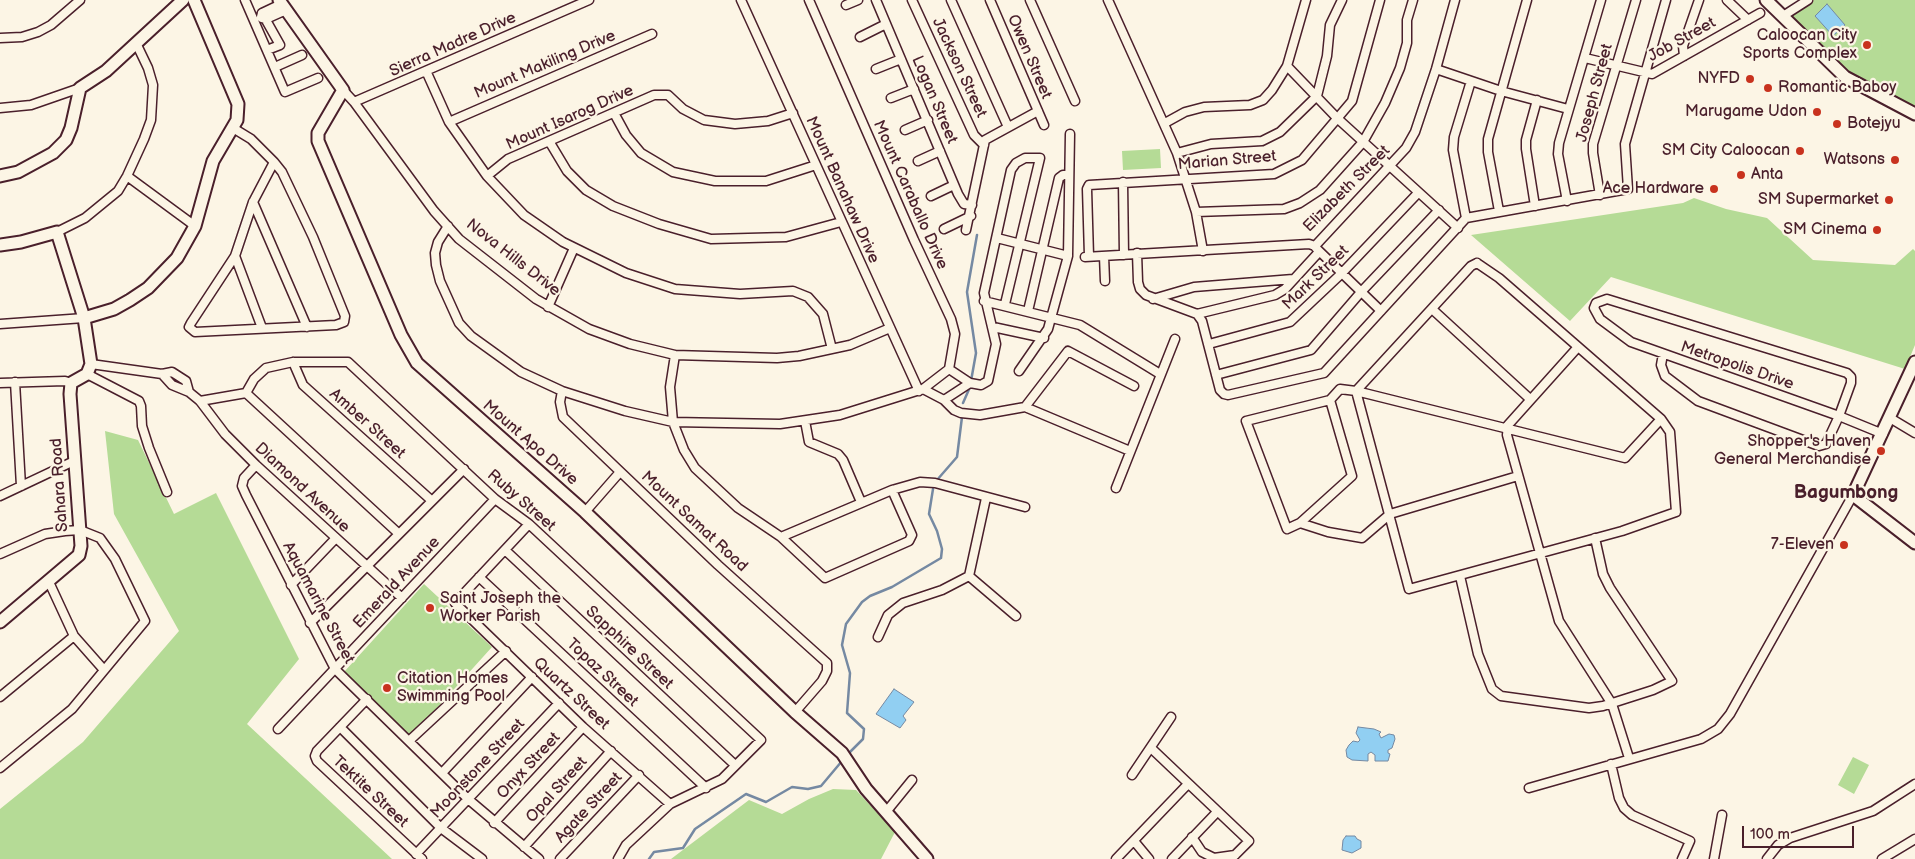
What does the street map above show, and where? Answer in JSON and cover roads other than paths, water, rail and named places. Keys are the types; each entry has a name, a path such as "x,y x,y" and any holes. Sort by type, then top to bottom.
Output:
{"street":[{"path":"0,38 22,37 38,32 51,25 80,0"},
{"path":"0,108 37,103 80,88 106,71 183,0"},
{"path":"0,324 84,318 114,309 148,288 177,258 195,226 214,161 233,128 239,113 238,104 194,0"},
{"path":"245,0 261,17 280,45 267,50"},
{"name":"Sierra Madre Drive","path":"354,102 427,72 589,0"},
{"name":"Mount Banahaw Drive","path":"741,0 841,222 921,390"},
{"name":"Mount Caraballo Drive","path":"809,0 914,240 951,319 955,334 949,369"},
{"path":"846,5 858,0"},
{"name":"Logan Street","path":"876,0 954,185 964,204 972,206"},
{"name":"Jackson Street","path":"912,0 974,135 984,145"},
{"path":"952,0 1008,127"},
{"name":"Owen Street","path":"990,0 1044,125"},
{"path":"1030,0 1075,101"},
{"path":"1108,0 1177,153 1196,212 1203,251"},
{"path":"1165,123 1185,112 1204,107 1250,105 1262,100 1272,90 1287,66 1306,0"},
{"path":"1177,153 1211,144 1262,142 1280,132 1317,96 1327,56 1330,25 1342,0"},
{"name":"Marian Street","path":"1087,257 1087,189 1089,185 1274,174 1302,160 1352,101 1380,0"},
{"path":"1196,212 1284,209 1300,203 1320,190 1363,142 1385,103 1400,68 1407,43 1407,20 1413,0"},
{"name":"Elizabeth Street","path":"1087,257 1309,244 1316,250 1406,148 1415,132 1436,69 1455,0"},
{"path":"1499,212 1488,152 1488,140 1527,0"},
{"path":"1567,201 1558,149 1601,0"},
{"name":"Joseph Street","path":"1600,195 1593,144 1636,0"},
{"path":"1197,314 1202,321 1209,344 1220,390 1224,394 1228,395 1324,373 1466,218 1628,189 1629,178 1625,144 1666,0"},
{"path":"1684,56 1683,46 1699,0"},
{"path":"1727,0 1748,20"},
{"path":"1766,0 1845,77 1915,114"},
{"path":"1783,16 1808,0"},
{"path":"261,17 282,5"},
{"name":"Nova Hills Drive","path":"282,5 434,211 459,239 484,260 548,307 590,329 630,344 674,355 777,358 850,345 890,328"},
{"name":"Job Street","path":"1585,58 1646,74 1654,72 1760,13"},
{"path":"261,17 267,50 286,92 318,78"},
{"path":"860,37 886,24"},
{"name":"Mount Makiling Drive","path":"449,122 652,34"},
{"path":"0,245 21,242 57,232 98,209 118,190 127,176 147,133 154,103 153,85 148,68 136,43"},
{"path":"275,67 302,55"},
{"path":"876,69 901,59"},
{"path":"1287,66 1337,118 1458,228"},
{"path":"1436,69 1501,91 1568,109"},
{"path":"427,72 449,122 487,176 524,215 574,248 626,274 675,289 740,294 793,291 808,297 823,314 832,349"},
{"path":"1466,218 1453,150 1454,137 1471,81"},
{"path":"0,176 18,172 38,162 66,140 71,128 80,88"},
{"path":"891,98 914,89"},
{"name":"Mount Apo Drive","path":"343,90 318,133 318,141 409,351 418,363 438,383 585,512 795,712 842,753 886,812 927,859"},
{"name":"Mount Isarog Drive","path":"487,176 508,159 654,95 668,95 683,109 704,120 735,124 768,122 793,113"},
{"path":"1535,206 1526,140 1537,100"},
{"path":"966,230 971,216 985,140 991,135 1038,111"},
{"path":"614,113 626,135 641,153 673,172 715,181 766,181 816,166"},
{"path":"905,130 928,120"},
{"path":"233,128 250,139 274,162 291,188 345,316 344,322 336,325 195,332 189,327 235,256 253,202 274,162"},
{"path":"1019,371 1044,338 1052,317 1068,256 1070,134"},
{"path":"549,141 568,171 586,190 613,206 659,224 711,239 786,237 841,222"},
{"path":"918,161 940,151"},
{"path":"448,226 438,242 436,265 440,281 459,323 471,336 521,372 562,390 625,411 673,422 780,424 805,421 864,409 921,390 949,369 970,383 982,385 988,381 996,344 993,327 984,301 984,293 998,238 1011,170 1016,163 1024,158 1040,158 1005,304"},
{"path":"1028,311 1059,178 1063,175 1069,175"},
{"path":"127,176 195,226"},
{"path":"1123,182 1124,255"},
{"path":"931,196 954,185"},
{"name":"Mark Street","path":"1209,344 1290,322 1341,274 1418,192"},
{"path":"253,202 308,326"},
{"path":"1216,376 1311,350 1361,292 1439,210"},
{"path":"944,229 971,216"},
{"path":"57,232 84,318 89,369"},
{"path":"998,238 1068,256"},
{"path":"548,307 574,248"},
{"path":"1137,253 1140,289 1153,298 1197,314 1266,298 1284,289 1316,250 1381,311"},
{"path":"235,256 262,328"},
{"path":"1104,256 1105,281"},
{"path":"1477,263 1499,278 1661,419 1670,432 1676,512 1595,538 1409,589 1356,391 1471,266 1477,263"},
{"path":"1153,298 1194,288 1293,280"},
{"name":"Metropolis Drive","path":"1839,416 1851,383 1851,377 1847,373 1607,298 1596,303 1594,308 1600,319 1620,336 1663,354 1839,416 1883,434"},
{"path":"984,301 1005,304 1080,325 1160,374"},
{"path":"1432,309 1530,399"},
{"path":"993,327 1044,338"},
{"path":"1116,488 1174,339"},
{"path":"1506,430 1530,399 1578,346"},
{"path":"1025,407 1068,351 1134,386"},
{"path":"1663,354 1661,371 1693,398 1819,446 1826,444 1839,416"},
{"path":"674,355 670,387 673,422 680,442 696,468 738,508 781,537 825,578 902,546 909,541 912,535 892,490"},
{"name":"Ruby Street","path":"246,393 254,379 266,368 293,362 348,362 495,499 529,524 761,740 735,765"},
{"name":"Amber Street","path":"293,362 303,385 431,500"},
{"path":"1529,788 1701,738 1718,729 1725,722 1853,495 1915,362"},
{"path":"0,383 65,381 71,384 89,369"},
{"path":"89,369 138,401 141,406 142,426 149,448 167,492"},
{"name":"Diamond Avenue","path":"89,369 162,374 172,372 179,375 186,382 189,392"},
{"name":"Diamond Avenue","path":"162,374 180,390 189,392 200,401 226,434 256,465 402,598"},
{"path":"15,382 22,486"},
{"path":"944,400 970,383"},
{"name":"Sahara Road","path":"0,622 79,555 81,546 74,461 71,384"},
{"path":"1330,400 1352,476 1300,523 1287,529 1246,421 1330,400 1340,389 1356,391 1506,430 1541,436 1625,458 1661,419"},
{"name":"Mount Samat Road","path":"562,390 560,402 563,417 718,565 827,663 827,671 822,681 795,712"},
{"path":"921,390 944,400 954,410 961,413 980,415 1025,407 1130,451"},
{"path":"200,401 246,393 398,533"},
{"path":"1890,418 1915,433"},
{"path":"805,421 809,442 838,454 843,460 861,502"},
{"path":"1506,430 1553,604 1563,630 1612,704 1629,758"},
{"path":"0,496 74,461"},
{"name":"Aquamarine Street","path":"256,465 244,478 242,486 335,669 410,740 468,799 494,823 539,859"},
{"path":"310,623 464,469"},
{"path":"585,512 620,472"},
{"path":"1300,523 1328,532 1362,538 1390,514 1417,504 1518,476"},
{"path":"781,537 906,484 935,483 1025,508"},
{"path":"1853,495 1914,540"},
{"path":"878,636 888,614 903,603 942,590 968,576 986,498"},
{"name":"Emerald Avenue","path":"278,729 495,499"},
{"path":"479,577 529,524"},
{"path":"0,554 45,534 80,530 100,538 115,559 145,621 72,709 0,768"},
{"path":"291,584 336,538"},
{"path":"1460,576 1478,654 1492,689 1501,696 1562,705 1589,708 1612,704 1653,690 1672,681 1606,580 1595,538"},
{"name":"Sapphire Street","path":"505,550 735,765"},
{"path":"968,576 1016,616"},
{"name":"Quartz Street","path":"479,577 454,603 583,727 670,804"},
{"name":"Topaz Street","path":"479,577 706,788"},
{"path":"48,582 74,636 104,670"},
{"path":"0,697 74,636"},
{"path":"410,740 506,652"},
{"path":"442,773 532,676"},
{"name":"Tektite Street","path":"367,699 317,751 315,756 317,761 419,857"},
{"name":"Moonstone Street","path":"419,857 441,828 559,703"},
{"path":"1132,775 1172,717"},
{"path":"340,727 441,828 482,859"},
{"name":"Onyx Street","path":"494,823 583,727"},
{"path":"1151,748 1187,785 1249,841 1233,857 1214,858 1202,852 1192,837"},
{"name":"Opal Street","path":"524,847 611,751"},
{"path":"1611,764 1624,808 1632,814 1690,841 1682,859"},
{"path":"618,859 626,845 670,804 722,779 735,765"},
{"name":"Agate Street","path":"560,859 639,775"},
{"path":"886,812 912,780"},
{"path":"1767,859 1778,845 1790,838 1872,811 1915,784"},
{"path":"1116,859 1187,785"},
{"path":"1172,859 1217,812"},
{"path":"1714,859 1722,815"},
{"path":"1885,859 1915,839"},
{"path":"1134,841 1149,859"}],"water":[{"path":"1827,4 1845,25 1833,36 1815,16"},
{"path":"894,689 914,702 903,716 906,720 900,728 876,714"},
{"path":"1358,727 1381,732 1379,734 1381,738 1389,734 1394,735 1395,739 1392,748 1388,750 1390,754 1388,761 1375,761 1375,755 1371,752 1368,754 1368,761 1352,760 1347,757 1346,750 1349,745 1353,741 1358,742 1360,740 1356,733"},
{"path":"1346,836 1355,836 1361,841 1361,848 1352,853 1342,850 1343,840"}],"waterway":[{"path":"971,381 976,353 967,292 977,235"},
{"path":"963,403 970,387"},
{"path":"937,480 957,457 962,417"},
{"path":"848,754 863,739 864,729 847,713 850,673 842,645 846,624 862,602 870,596 892,587 941,558 942,549 937,531 929,514 933,489"},
{"path":"649,859 654,852 683,848 695,829 746,794 766,802 792,787 808,789 821,786 842,761"}],"place":[{"name":"Caloocan City Sports Complex","path":"1867,45"},
{"name":"NYFD","path":"1750,79"},
{"name":"Romantic Baboy","path":"1768,88"},
{"name":"Marugame Udon","path":"1817,112"},
{"name":"Botejyu","path":"1837,124"},
{"name":"SM City Caloocan","path":"1800,151"},
{"name":"Watsons","path":"1895,160"},
{"name":"Anta","path":"1741,175"},
{"name":"Ace Hardware","path":"1714,189"},
{"name":"SM Supermarket","path":"1889,200"},
{"name":"SM Cinema","path":"1877,230"},
{"name":"Shopper's Haven General Merchandise","path":"1881,451"},
{"name":"7-Eleven","path":"1844,545"},
{"name":"Saint Joseph the Worker Parish","path":"430,608"},
{"name":"Citation Homes Swimming Pool","path":"387,688"}],"district":[{"name":"Bagumbong","path":"1846,493"}]}
